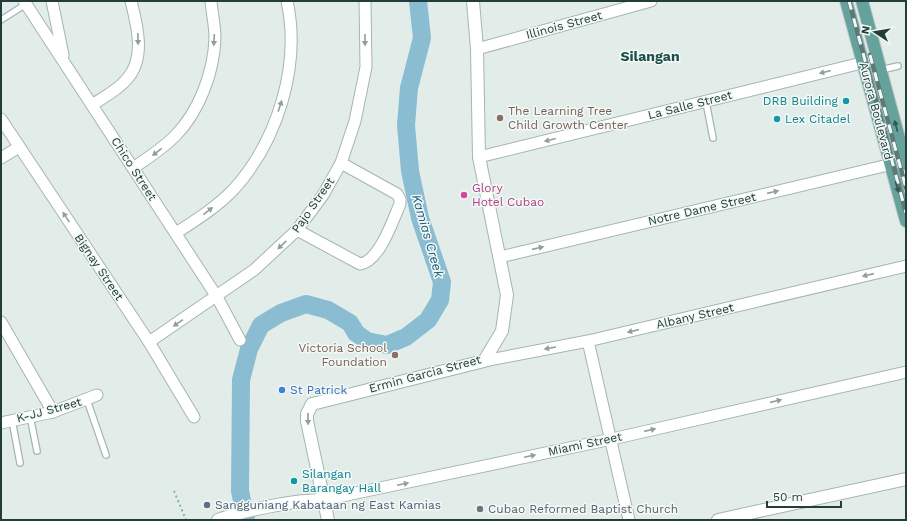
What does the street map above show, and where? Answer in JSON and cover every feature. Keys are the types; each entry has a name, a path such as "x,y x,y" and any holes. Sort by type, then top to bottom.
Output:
{"main road":[{"name":"Aurora Boulevard","path":"846,1 906,221"},
{"name":"Aurora Boulevard","path":"862,1 906,162"}],"street":[{"path":"52,1 64,61"},
{"path":"92,106 121,85 133,70 138,45 138,32 131,1"},
{"path":"133,168 156,152 176,135 191,114 203,90 211,67 215,38 211,1"},
{"path":"176,233 209,212 234,188 256,158 274,125 284,92 291,53 288,1"},
{"name":"Pajo Street","path":"149,342 217,297 254,270 298,230 323,195 341,163 355,121 366,67 365,1"},
{"name":"Ermin Garcia Street","path":"328,520 307,421 307,414 312,404 484,361 497,341 504,320 507,295 479,158 477,49 473,1"},
{"name":"Illinois Street","path":"477,49 651,1"},
{"name":"Chico Street","path":"25,3 217,297 240,340"},
{"name":"La Salle Street","path":"479,158 863,63 879,65"},
{"name":"Bignay Street","path":"1,119 149,342 194,417"},
{"path":"1,158 19,147"},
{"name":"Notre Dame Street","path":"500,257 890,164 906,162"},
{"path":"298,230 360,264 365,264 386,238 400,204 400,199 397,194 341,163"},
{"name":"Albany Street","path":"484,361 588,341 906,266"},
{"path":"1,322 53,412"},
{"path":"588,341 612,439 629,520"},
{"name":"Miami Street","path":"218,520 232,515 263,508 313,500 323,500 612,439 906,372"},
{"name":"K-JJ Street","path":"1,423 53,412 92,398"},
{"path":"718,520 906,479"}],"lane":[{"path":"1,20 25,3"},
{"path":"879,65 898,66"},
{"path":"706,102 713,138"},
{"path":"92,398 106,455"},
{"path":"30,416 37,451"},
{"path":"12,420 20,463"}],"path":[{"path":"174,491 186,520"}],"waterway":[{"name":"Kamias Creek","path":"246,520 240,491 241,380 249,349 261,325 281,313 306,304 328,310 350,323 356,333 367,341 387,345 406,337 428,320 440,300 442,282 420,218 410,171 406,125 409,88 422,38 418,1"}],"railway":[{"path":"849,1 906,213"},
{"path":"870,55 906,188"}],"place":[{"name":"DRB Building","path":"846,101"},
{"name":"The Learning Tree Child Growth Center","path":"500,118"},
{"name":"Lex Citadel","path":"777,119"},
{"name":"Glory Hotel Cubao","path":"464,195"},
{"name":"Victoria School Foundation","path":"395,355"},
{"name":"St Patrick","path":"282,390"},
{"name":"Silangan Barangay Hall","path":"294,481"},
{"name":"Sangguniang Kabataan ng East Kamias","path":"207,505"},
{"name":"Cubao Reformed Baptist Church","path":"480,509"}],"district":[{"name":"Silangan","path":"650,56"}]}
